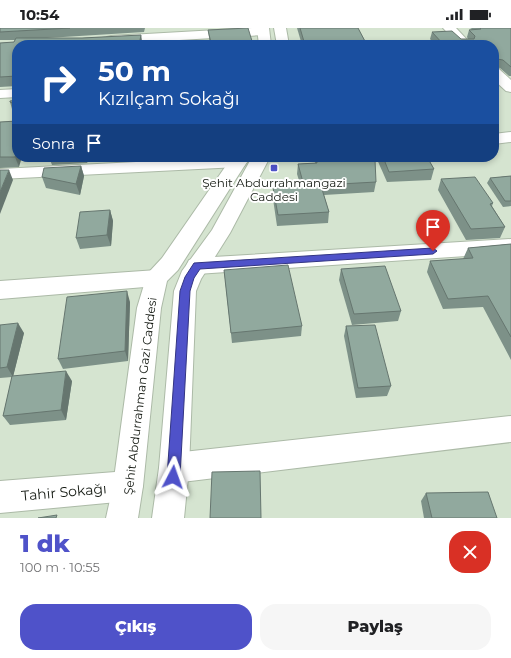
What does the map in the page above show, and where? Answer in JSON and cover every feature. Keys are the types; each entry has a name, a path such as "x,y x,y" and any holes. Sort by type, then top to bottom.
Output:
{"street":[{"path":"280,28 282,40"},
{"path":"449,28 461,40"},
{"path":"96,40 265,29 265,40"},
{"path":"499,68 511,88"},
{"path":"0,94 12,93"},
{"path":"499,138 511,137"},
{"path":"0,174 205,162"},
{"name":"Şehit Abdurrahman Gazi Caddesi","path":"122,518 128,486 149,308 157,278 170,264 238,162"},
{"path":"168,518 174,468 185,291 190,277 220,234 258,162"},
{"path":"0,290 157,278 197,266 511,246"},
{"path":"174,468 511,429"},
{"name":"Tahir Sokağı","path":"0,497 128,486"}],"building":[{"path":"0,28 70,28 0,32"},
{"path":"248,28 252,40 210,40 208,30"},
{"path":"300,28 358,28 364,40 304,40"},
{"path":"480,28 511,28 511,67 503,60 499,59 499,40 439,40 432,32 452,31 461,39 474,39 475,36 469,30 481,29"},
{"path":"141,35 140,40 15,40 16,38 82,38"},
{"path":"12,42 12,76 0,77 0,43"},
{"path":"12,121 12,157 0,157 0,122"},
{"path":"375,162 376,182 304,186 298,164"},
{"path":"385,162 430,162 434,169 389,172"},
{"path":"81,166 76,184 42,177 44,168"},
{"path":"0,170 9,170 0,192"},
{"path":"511,176 511,201 505,201 490,178"},
{"path":"475,177 493,203 490,204 505,227 471,229 441,179"},
{"path":"321,186 329,212 278,215 273,188"},
{"path":"110,210 107,235 76,238 80,212"},
{"path":"511,244 511,337 488,296 448,299 430,261 473,258 468,248"},
{"path":"288,265 302,326 231,333 224,270"},
{"path":"385,266 401,311 354,314 341,269"},
{"path":"127,291 125,351 58,359 67,297"},
{"path":"18,323 7,367 0,368 0,325"},
{"path":"375,325 391,386 358,388 346,326"},
{"path":"66,371 61,410 3,416 12,376"},
{"path":"260,471 261,518 210,518 212,472"},
{"path":"488,492 497,518 432,518 426,493"},
{"path":"57,515 56,518 38,518"}],"place":[{"name":"Şehit Abdurrahmangazi Caddesi","path":"274,168"}],"route":[{"path":"173,477 185,291 190,277 197,266 433,251"}]}
